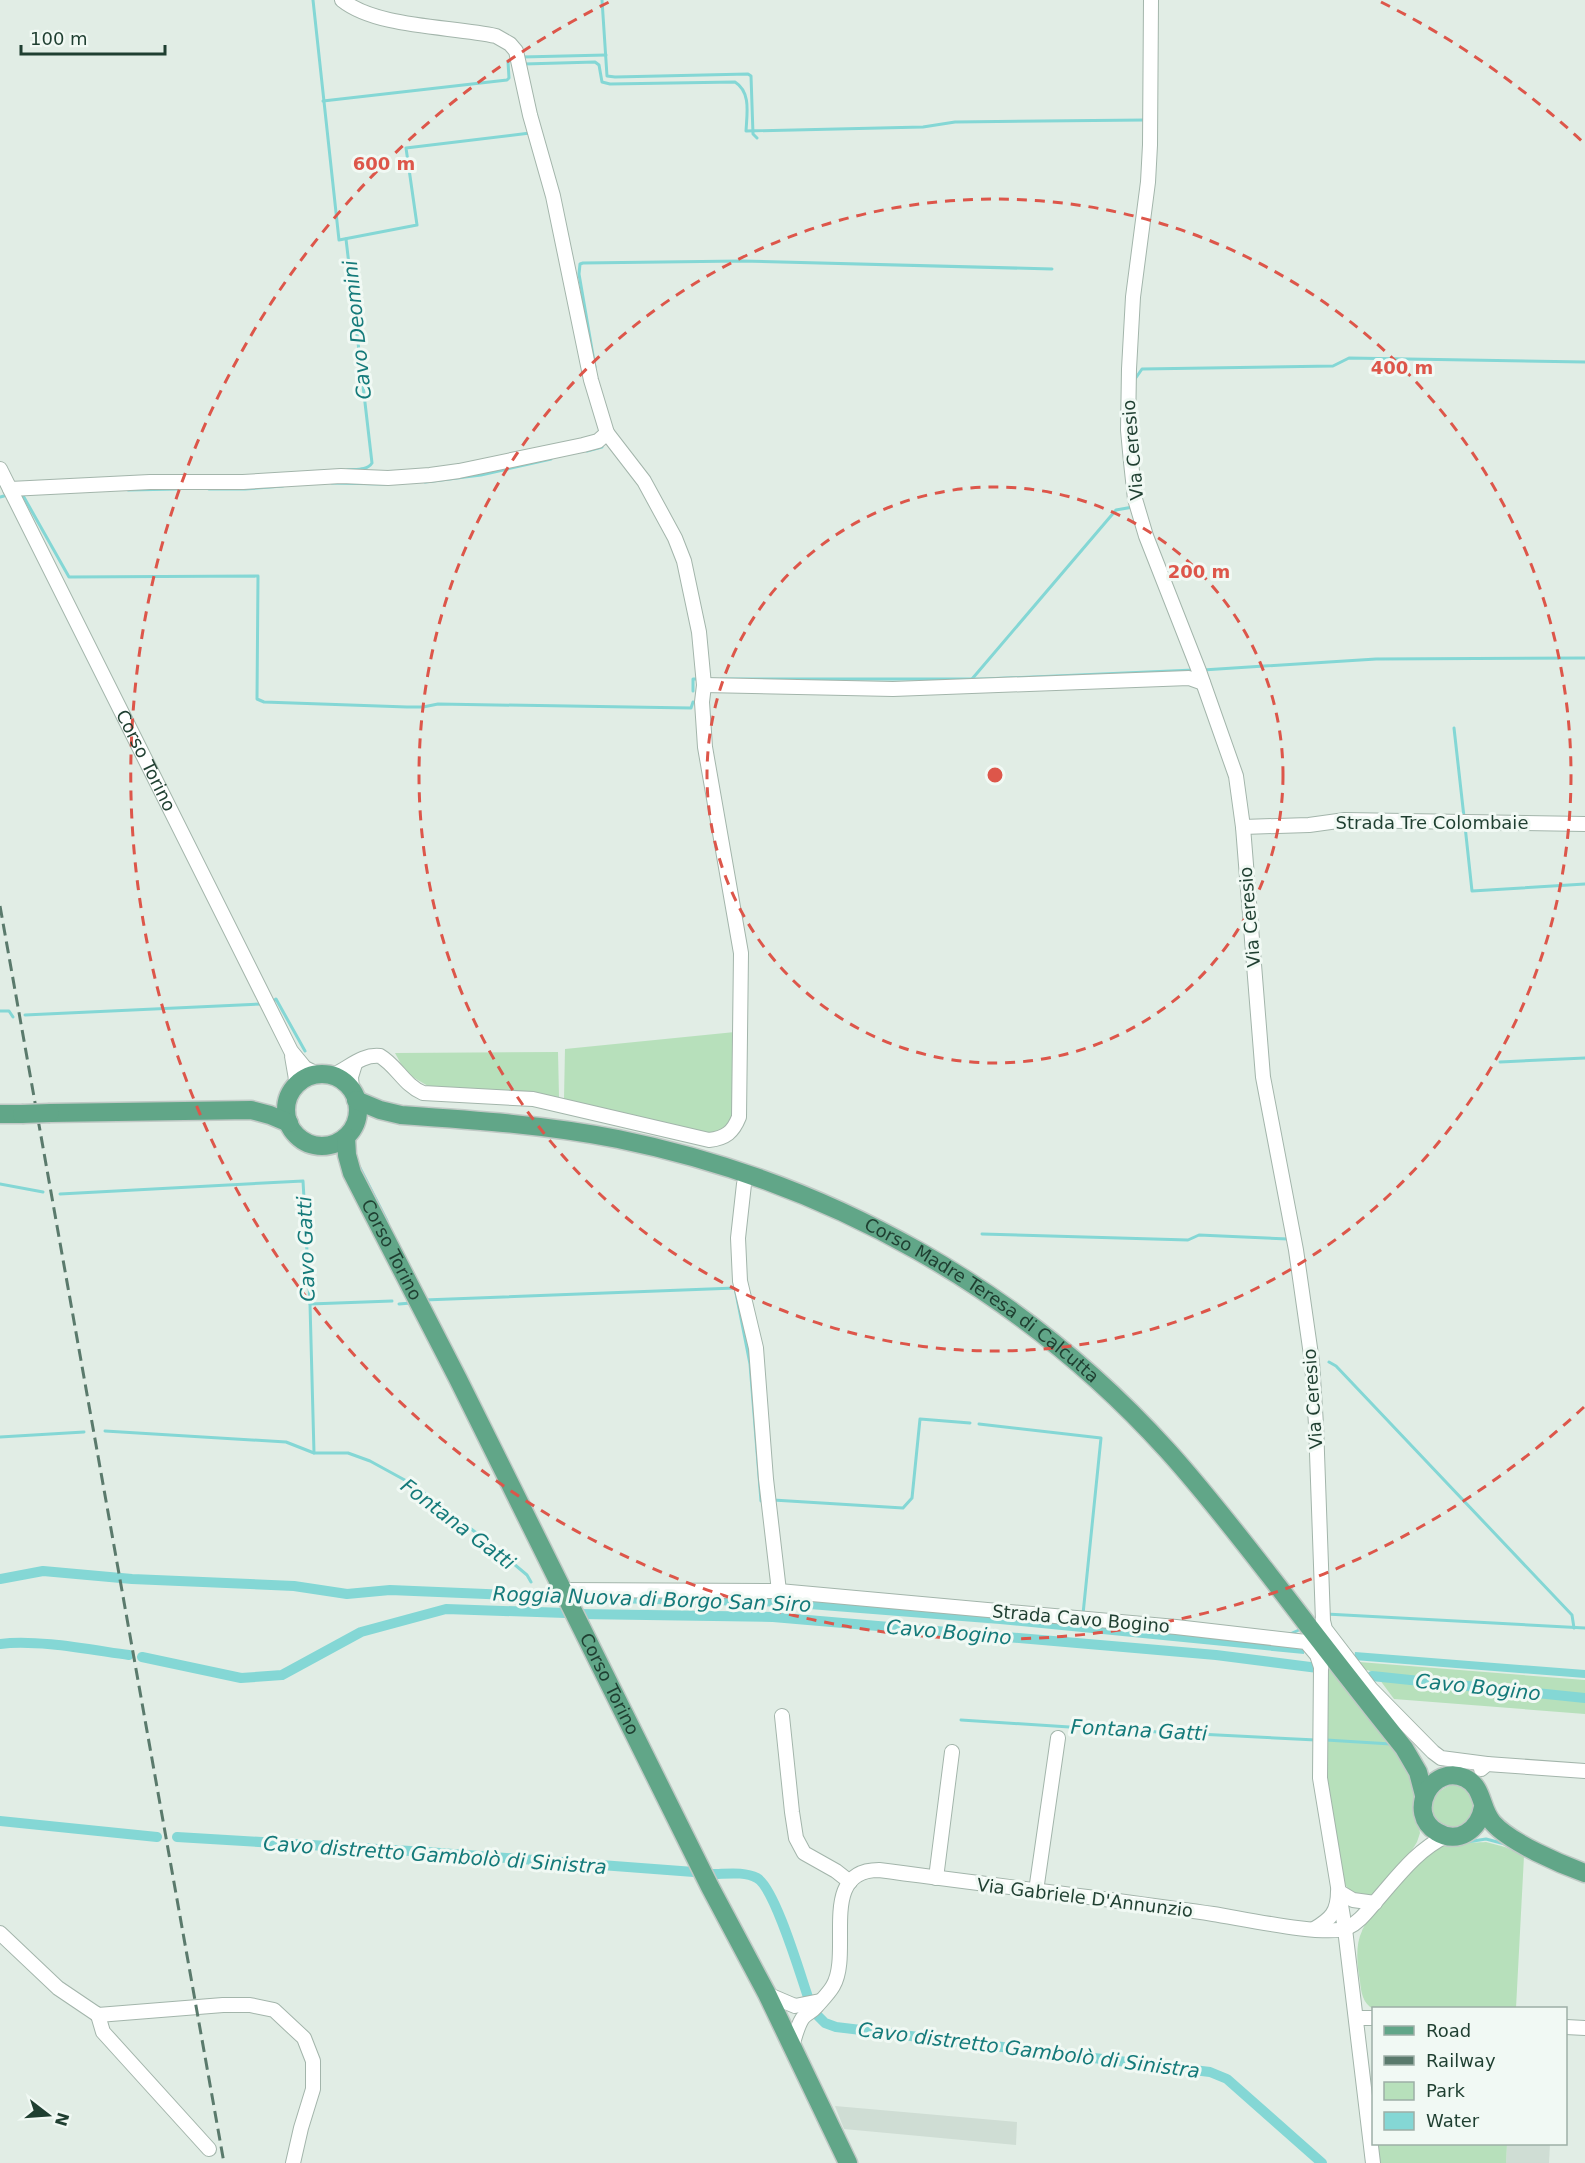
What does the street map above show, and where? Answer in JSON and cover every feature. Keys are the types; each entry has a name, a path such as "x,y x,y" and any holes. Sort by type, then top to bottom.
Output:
{"main road":[{"path":"0,1114 251,1110 272,1104 294,1090 307,1078 325,1075 342,1081 354,1095 371,1107 401,1115"},
{"path":"294,1090 287,1109 289,1123 302,1140 321,1146 335,1144 350,1132 375,1119 401,1115"},
{"path":"350,1132 358,1114 354,1095"},
{"path":"251,1110 289,1123"},
{"name":"Corso Madre Teresa di Calcutta","path":"401,1115 554,1128 618,1139 678,1153 740,1172 829,1205 907,1244 973,1283 1067,1353 1167,1450 1239,1536 1404,1748 1418,1772 1424,1795"},
{"name":"Corso Torino","path":"350,1132 347,1155 352,1173 458,1379 710,1887 767,1994 849,2163"},
{"name":"Corso Torino","path":"321,1146 339,1158 352,1173"},
{"name":"Corso Madre Teresa di Calcutta","path":"1404,1748 1445,1776"},
{"path":"1521,1843 1497,1836 1468,1833 1446,1836 1435,1831 1426,1821 1422,1808 1424,1795 1432,1783 1445,1776 1466,1778 1475,1785 1493,1823 1521,1843 1563,1865 1585,1873"},
{"path":"1468,1833 1479,1822 1482,1801"}],"street":[{"path":"325,1075 355,1064 364,1057 380,1056 394,1067 408,1084 423,1093 533,1099 710,1140 721,1139 729,1134 739,1117 741,953 705,747 702,702 704,685 695,611 684,561 675,538 644,481 607,433 591,380 555,207 530,115 516,51 510,44 496,36 396,21 364,13 342,0"},
{"name":"Via Ceresio","path":"1151,0 1148,182 1133,297 1129,369 1128,430 1131,462 1135,499 1146,536 1236,776 1243,827 1263,1077 1296,1250 1312,1362 1323,1621 1325,1629 1371,1689 1432,1752 1441,1758 1485,1766"},
{"path":"10,489 150,482 243,482 341,476 388,478 430,475 459,471 598,441 607,433"},
{"name":"Corso Torino","path":"0,469 291,1051 305,1068 325,1075"},
{"path":"704,685 893,689 1189,678 1203,683"},
{"name":"Strada Tre Colombaie","path":"1243,827 1309,825 1345,820 1585,824"},
{"name":"Corso Torino","path":"291,1051 294,1090"},
{"path":"354,1095 351,1077 355,1064"},
{"path":"744,1184 738,1238 740,1281 756,1348 766,1479 779,1591"},
{"name":"Strada Cavo Bogino","path":"564,1595 779,1591 1306,1642 1317,1655 1321,1667 1320,1778 1345,1929"},
{"path":"780,2020 820,2001 833,1986 836,1978 842,1895 850,1882 804,1852 796,1838 782,1716"},
{"path":"1036,1891 1058,1738"},
{"path":"936,1878 952,1752"},
{"path":"1466,1778 1485,1766 1585,1771"},
{"path":"1482,1801 1485,1766"},
{"path":"1418,1854 1426,1821"},
{"path":"1373,2163 1345,1929 1364,1916 1418,1854 1433,1842 1446,1836"},
{"name":"Via Gabriele D'Annunzio","path":"850,1882 855,1877 872,1870 1314,1929 1345,1929"},
{"path":"1314,1929 1328,1921 1334,1914 1338,1892 1353,1900 1375,1903"},
{"path":"1348,1954 1364,1916"},
{"path":"1314,1929 1337,1940 1348,1954"},
{"path":"0,1934 58,1988 98,2015 223,2005 250,2005 274,2010 304,2037 313,2061 313,2089 300,2128 293,2163"},
{"path":"767,1994 799,2012"},
{"path":"792,2046 799,2012"},
{"path":"98,2015 103,2032 210,2150"},
{"path":"1357,2018 1372,2018"},
{"path":"1567,2027 1585,2028"}],"shaded area":[{"path":"835,2106 1017,2122 1016,2145 844,2129"},
{"path":"1507,2145 1550,2145 1549,2163 1506,2163"}],"green space":[{"path":"735,1032 735,1113 729,1128 713,1135 564,1099 565,1049"},
{"path":"558,1052 559,1097 433,1089 406,1073 395,1053"},
{"path":"1359,1662 1585,1680 1585,1714 1394,1699 1374,1672 1363,1669"},
{"path":"1326,1664 1408,1768 1415,1790 1415,1807 1420,1833 1417,1842 1390,1878 1369,1896 1356,1895 1345,1884 1326,1775"},
{"path":"1455,1784 1467,1789 1477,1808 1465,1827 1447,1829 1431,1814 1431,1802 1438,1792"},
{"path":"1486,1842 1505,1847 1524,1856 1516,2007 1372,2008 1363,1997 1357,1962 1358,1942 1362,1931 1383,1900 1424,1855 1431,1849 1450,1844"},
{"path":"1377,2145 1507,2145 1506,2163 1379,2163"}],"water":[{"path":"784,1598 1304,1646 1304,1654 1000,1624 784,1607"},
{"path":"1355,1652 1585,1670 1585,1678 1354,1660"}],"waterway":[{"path":"313,0 339,240 417,225 406,148 530,133"},
{"path":"602,0 607,76 748,74 751,76 753,134 757,138"},
{"path":"522,57 606,55"},
{"path":"323,101 507,80 509,78 508,62 514,58"},
{"path":"524,64 595,62 599,65 602,82 610,84 735,82 744,91 746,97 746,131 923,127 955,122 1145,120"},
{"name":"Cavo Deomini","path":"346,239 372,463 364,468 347,470"},
{"path":"595,367 579,274 580,264 583,263 741,261 1052,269"},
{"path":"1135,379 1142,369 1333,366 1349,358 1585,362"},
{"path":"587,451 602,447"},
{"path":"425,482 481,475 551,459"},
{"path":"332,483 385,484"},
{"path":"209,489 283,486"},
{"name":"Cavo Deomini","path":"128,490 179,489"},
{"path":"21,492 69,577 258,576 257,699 264,702 407,707 438,704 691,708 693,702"},
{"name":"Cavo Deomini","path":"0,497 4,496"},
{"path":"972,679 1116,510 1133,507"},
{"path":"1203,670 1376,659 1585,658"},
{"path":"721,679 984,679 1194,670"},
{"path":"693,691 693,679 697,679"},
{"path":"1454,728 1464,817"},
{"path":"1465,826 1472,891 1585,884"},
{"path":"272,1002 276,999 305,1051"},
{"path":"25,1015 262,1004"},
{"path":"0,1011 9,1011 13,1017"},
{"path":"1500,1062 1585,1058"},
{"path":"359,1166 387,1221"},
{"name":"Cavo Gatti","path":"60,1194 303,1181 310,1304 314,1453"},
{"name":"Cavo Gatti","path":"0,1184 43,1192"},
{"path":"982,1234 1188,1240 1199,1235 1288,1239"},
{"path":"424,1300 735,1288 750,1364 761,1501 765,1500"},
{"path":"310,1304 392,1301"},
{"path":"399,1304 411,1303"},
{"path":"1329,1362 1336,1366 1572,1615 1574,1628"},
{"path":"773,1500 903,1508 912,1498 920,1419 970,1423"},
{"path":"979,1424 1101,1438 1083,1614"},
{"name":"Fontana Gatti","path":"105,1431 286,1442 314,1453 348,1453 370,1461 412,1484 483,1538 527,1575 531,1582"},
{"path":"0,1437 84,1432"},
{"name":"Roggia Nuova di Borgo San Siro","path":"0,1579 43,1571 132,1579 294,1586 347,1594 390,1590 558,1597 796,1602"},
{"name":"Fontana Gatti","path":"531,1591 555,1591"},
{"name":"Cavo Bogino","path":"142,1657 241,1678 282,1675 361,1632 446,1609 566,1613"},
{"name":"Cavo Bogino","path":"579,1614 773,1617 1216,1655 1318,1668"},
{"path":"1326,1614 1585,1628"},
{"path":"1290,1634 1299,1630"},
{"name":"Cavo Bogino","path":"0,1644 47,1644 129,1655"},
{"name":"Cavo Bogino","path":"1372,1676 1585,1698"},
{"name":"Fontana Gatti","path":"961,1720 1316,1740"},
{"name":"Fontana Gatti","path":"1326,1740 1391,1744"},
{"name":"Cavo distretto Gambolò di Sinistra","path":"0,1821 157,1837"},
{"name":"Cavo distretto Gambolò di Sinistra","path":"177,1837 427,1852 694,1872"},
{"name":"Fontana Gatti","path":"1467,1842 1486,1839 1505,1844 1539,1863"},
{"name":"Cavo distretto Gambolò di Sinistra","path":"711,1874 746,1874 757,1878 764,1885 779,1914 808,1997"},
{"name":"Cavo distretto Gambolò di Sinistra","path":"816,2014 825,2023 836,2027 1210,2072 1227,2079 1322,2163"}],"railway":[{"path":"0,906 224,2163"}]}
